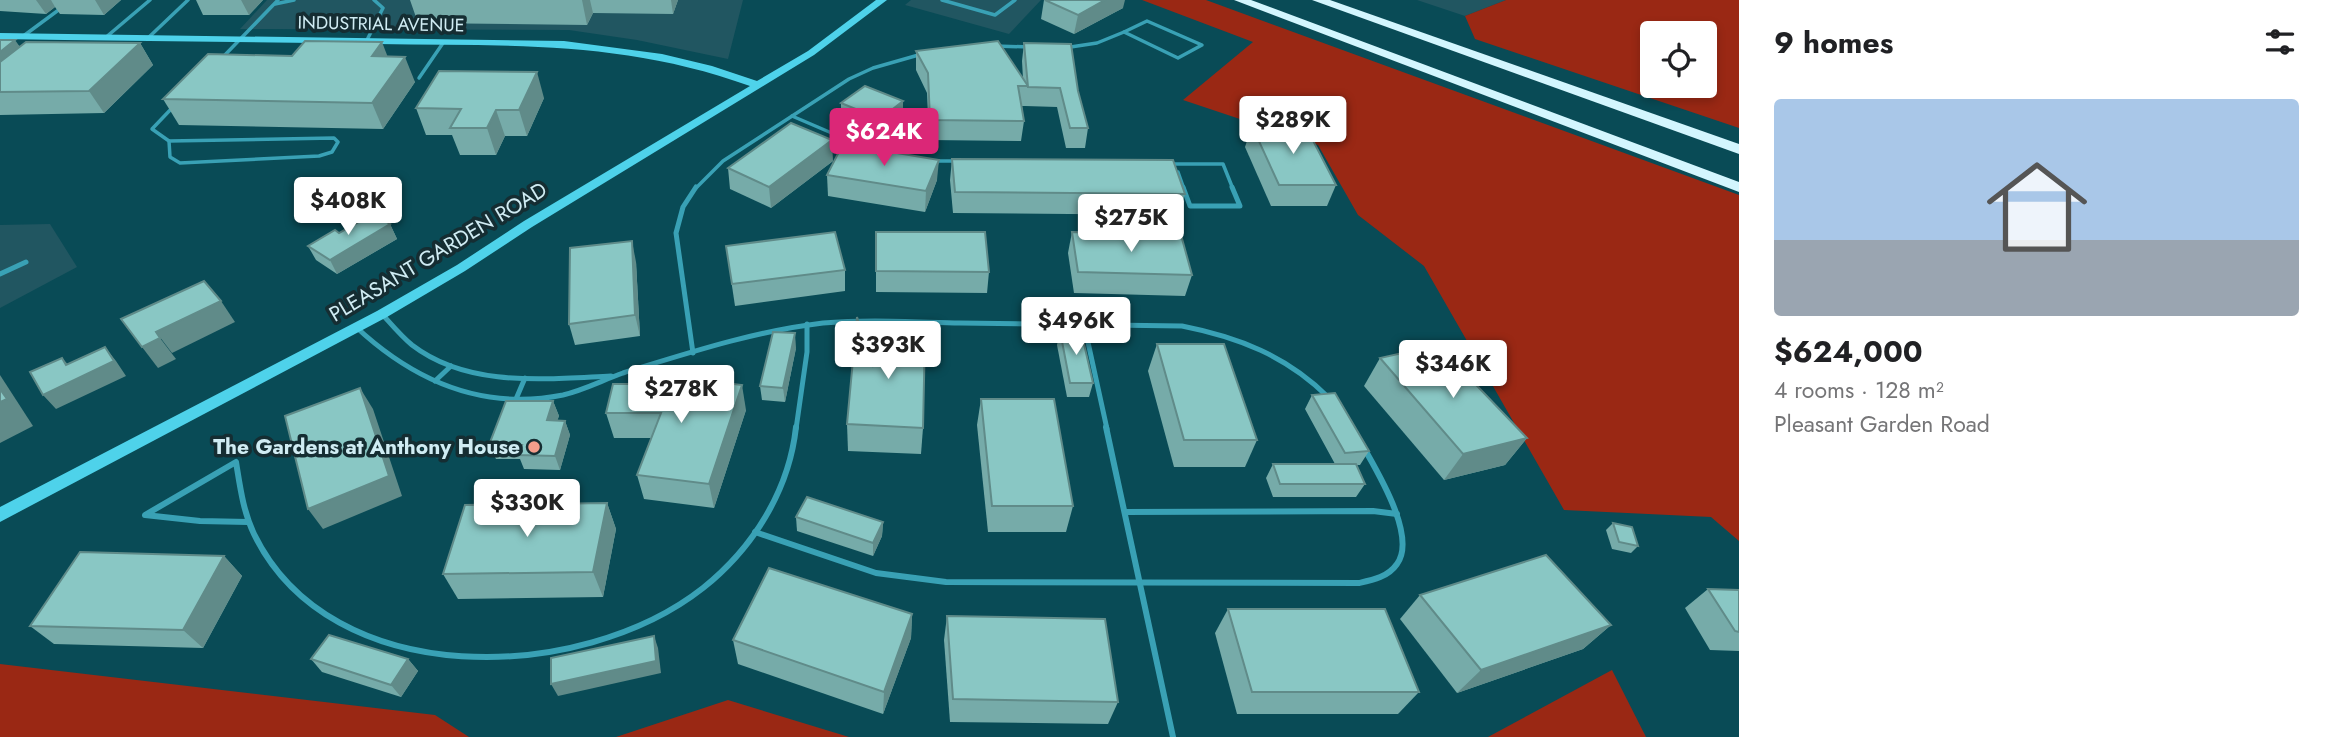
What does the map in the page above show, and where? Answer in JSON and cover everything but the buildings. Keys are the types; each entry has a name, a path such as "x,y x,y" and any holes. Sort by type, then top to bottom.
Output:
{"highway":[{"path":"1240,0 1739,187"},
{"path":"1318,0 1739,149"}],"main road":[{"name":"PLEASANT GARDEN ROAD","path":"0,515 382,314 811,53 883,0"},
{"name":"INDUSTRIAL AVENUE","path":"0,36 564,44 622,48 671,57 757,85"}],"lane":[{"path":"22,37 72,0"},
{"path":"105,38 150,0"},
{"path":"148,38 188,0"},
{"path":"230,62 218,62 276,2 294,0"},
{"path":"366,41 383,8 374,0"},
{"path":"942,0 995,15 1015,0"},
{"path":"1061,48 1088,47 1147,21 1202,45 1178,58 1124,32"},
{"path":"51,46 60,37"},
{"path":"419,78 443,43"},
{"path":"984,46 1041,47"},
{"path":"693,353 676,246 677,226 683,207 710,171 861,73 923,54"},
{"path":"169,141 170,157 180,163 319,156 332,152 338,142 334,138 169,141 152,129 178,103"},
{"path":"792,116 844,140 876,151"},
{"path":"931,160 963,162"},
{"path":"1161,164 1174,164 1223,164 1241,206 1190,206 1174,164"},
{"path":"0,274 26,262"},
{"path":"382,314 414,347 451,366 498,377 617,376"},
{"path":"356,327 389,357 435,381 466,392 516,399 566,394 693,353 774,330 807,324 850,321 1182,326 1229,336 1259,348 1289,365 1333,403"},
{"path":"248,522 200,521 145,515 236,462 248,522 277,570 309,602 338,622 372,638 412,648 480,658 521,656 610,638 653,620 717,575 738,554 770,509 791,461 808,345 807,324"},
{"path":"1084,324 1173,737"},
{"path":"435,381 451,366"},
{"path":"516,399 525,378"},
{"path":"755,531 850,566 913,578 980,584 1359,583 1377,579 1399,563 1404,552 1396,514 1358,438"},
{"path":"1125,512 1396,514"}],"shaded area":[{"path":"267,0 743,0 728,59 637,40 569,30 240,29"},
{"path":"911,0 1041,0 1009,34 905,5"},
{"path":"1142,0 1206,0 1739,195 1739,541 1711,517 1564,510 1424,266 1358,215 1318,145 1183,100 1253,42"},
{"path":"1417,0 1506,0 1465,16"},
{"path":"1506,0 1739,0 1739,128 1650,98 1717,98 1717,21 1640,21 1640,95 1475,39 1465,16"},
{"path":"50,224 77,267 0,308 0,225"},
{"path":"0,664 435,715 469,737 0,737"},
{"path":"1612,670 1646,737 1488,737"},
{"path":"728,700 849,737 616,737"}],"place":[{"name":"The Gardens at Anthony House","path":"534,447"}]}
